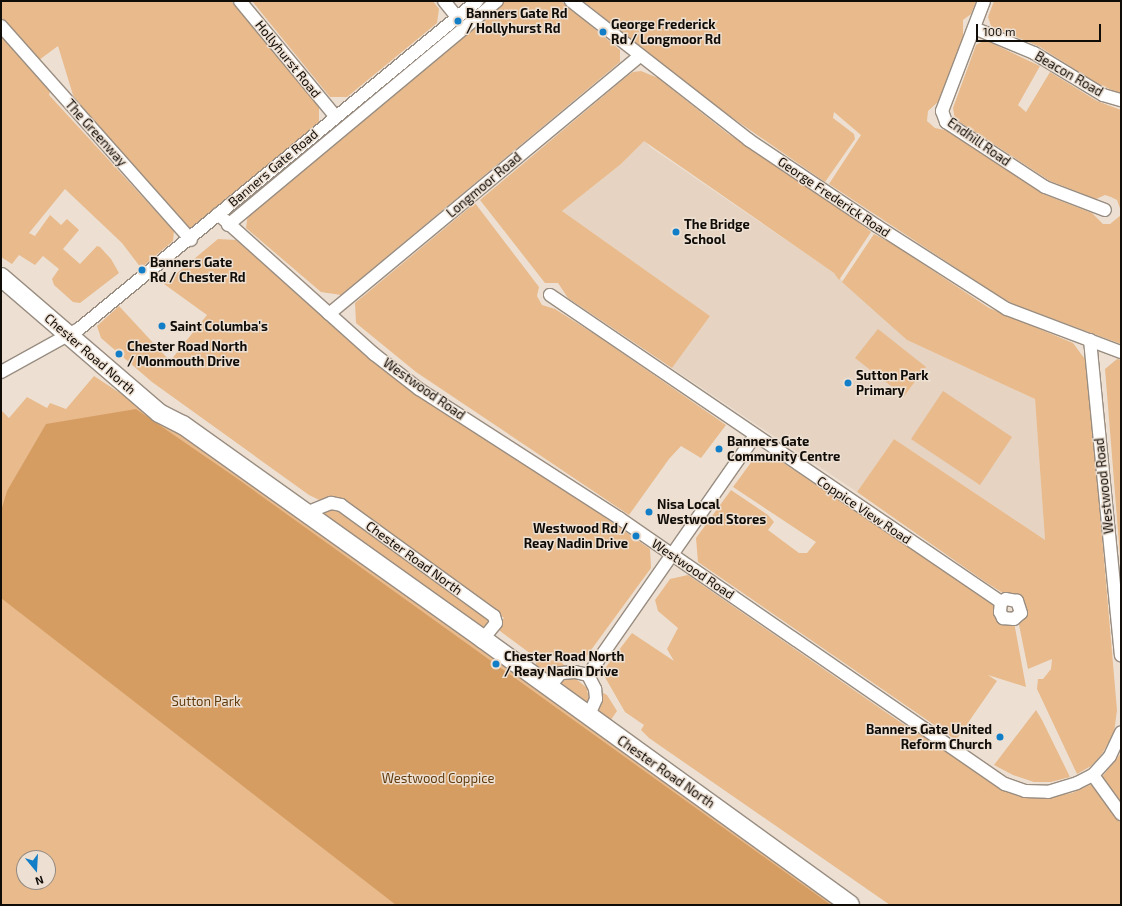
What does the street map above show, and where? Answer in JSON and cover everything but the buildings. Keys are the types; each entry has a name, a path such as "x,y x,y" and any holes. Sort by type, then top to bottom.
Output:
{"highway":[{"name":"Chester Road North","path":"1,264 159,413 183,425 483,639 588,717 850,905"},
{"name":"Chester Road North","path":"1,277 75,333"}],"street":[{"name":"Hollyhurst Road","path":"240,1 335,116"},
{"path":"444,1 457,17"},
{"name":"Banners Gate Road","path":"1,372 75,333 190,240 218,214 335,116 477,1"},
{"name":"Banners Gate Road","path":"228,224 497,1"},
{"name":"George Frederick Road","path":"571,1 749,140 877,226 1007,309 1121,352"},
{"name":"Endhill Road","path":"984,1 942,111 946,122 1045,187 1105,210"},
{"name":"The Greenway","path":"1,26 190,240"},
{"name":"Beacon Road","path":"974,28 1034,53 1103,95 1121,100"},
{"name":"Longmoor Road","path":"329,314 640,56"},
{"name":"Westwood Road","path":"218,214 374,354 419,389 674,555 1005,784 1025,791 1048,792 1066,788 1093,775 1110,756 1121,732"},
{"name":"Coppice View Road","path":"550,295 755,436 1001,602"},
{"name":"Westwood Road","path":"1090,340 1121,655"},
{"path":"588,675 674,555 755,436"},
{"name":"Chester Road North","path":"306,513 331,503 341,505 494,616 496,623 483,639"},
{"path":"548,688 561,673 575,672 588,675"},
{"path":"588,675 595,689 596,699 588,717"},
{"path":"1093,775 1121,814"}],"shaded area":[{"name":"Sutton Park Primary","path":"644,140 650,147 834,273 907,340 1035,399 1045,540 894,439 857,492 672,368 710,316 562,211 621,164"}],"green space":[{"path":"1,1 231,1 319,106 319,122 193,231 96,130 73,95 58,46 39,60 1,17"},
{"path":"252,1 433,1 439,9 437,23 347,97 330,97"},
{"path":"505,1 561,1 620,50 620,62 341,295 321,292 246,228 248,213"},
{"path":"583,1 976,1 971,14 963,20 963,39 939,101 928,111 927,121 935,128 949,131 1043,194 1092,213 1103,224 1110,224 1121,215 1121,344 1015,305 997,295 829,184 861,135 834,112 833,118 854,134 855,139 825,182 717,107"},
{"path":"994,1 1121,1 1121,94 1096,83 1040,47 991,26 988,17"},
{"path":"1,36 50,91 49,95 174,231 173,241 141,268 122,243 65,189 29,233 35,236 50,215 61,225 67,219 79,230 63,249 80,264 97,246 100,247 111,259 119,273 80,303 73,302 54,285 52,279 59,269 43,256 35,265 19,255 12,264 1,257"},
{"path":"985,40 1040,66 1018,105 1026,112 1050,72 1097,101 1121,110 1121,211 1117,200 1111,197 1105,195 1096,199 1050,181 955,119 953,108 976,45"},
{"path":"641,71 658,78 727,133 848,214 871,232 839,280 834,273 644,141 621,164 562,211 710,316 672,368 568,298 558,283 545,283 480,200 626,77 633,72"},
{"path":"384,84 386,88 291,167 286,166 285,162"},
{"path":"475,203 539,287 537,296 542,305 555,309 599,337 726,425 701,458 681,446 669,459 629,515 416,372 356,323 355,303"},
{"path":"874,234 893,244 989,308 1073,343 1087,362 1117,710 1114,733 1102,754 1091,766 1077,774 1037,689 1038,679 1043,679 1051,669 1052,659 1028,669 1018,620 1026,612 1024,601 1018,596 1006,595 984,581 857,492 894,439 1045,540 1035,399 907,340 842,282"},
{"path":"218,239 236,240 349,338 500,448 566,490 650,549 651,568 583,661 560,656 531,654 496,628 504,618 385,532 309,495 152,382 101,338 97,326 119,306 170,361 207,315 164,284"},
{"path":"878,329 926,367 904,396 855,358"},
{"path":"1117,359 1121,360 1121,568 1105,369"},
{"name":"Westwood Coppice","path":"94,376 240,472 839,905 1,905 1,410 9,418 27,397 47,408 50,403 66,409"},
{"path":"943,391 1012,437 980,485 911,439"},
{"name":"Westwood Coppice","path":"136,409 235,477 831,905 396,905 1,598 1,511 7,491 46,424"},
{"path":"770,454 988,600 1014,622 1026,687 988,675 997,681 956,740 698,562 696,538 731,490 768,515 774,522 768,530 799,553 807,553 816,542 733,487 755,457"},
{"path":"336,507 492,621 483,629 321,512"},
{"path":"688,575 900,722 933,741 1000,788 1042,798 1072,793 1092,784 1121,823 1121,905 890,905 649,738 641,730 644,725 625,712 602,672 632,633 674,661 667,649 678,628 658,611 655,600 670,579"},
{"path":"538,659 560,661 568,669 550,678 533,669"},
{"path":"568,678 576,679 587,688 589,701 586,708 555,686"},
{"path":"598,690 607,695 617,711 608,724 598,715"},
{"path":"1036,710 1070,777 1051,782 1034,782 1013,775 994,765"},
{"path":"1121,753 1121,805 1102,777"}],"place":[{"name":"Banners Gate Rd / Hollyhurst Rd","path":"458,21"},
{"name":"George Frederick Rd / Longmoor Rd","path":"603,32"},
{"name":"The Bridge School","path":"676,232"},
{"name":"Banners Gate Rd / Chester Rd","path":"142,270"},
{"name":"Saint Columba's","path":"162,326"},
{"name":"Chester Road North / Monmouth Drive","path":"119,354"},
{"name":"Sutton Park Primary","path":"848,383"},
{"name":"Banners Gate Community Centre","path":"719,449"},
{"name":"Nisa Local Westwood Stores","path":"649,512"},
{"name":"Westwood Rd / Reay Nadin Drive","path":"636,536"},
{"name":"Chester Road North / Reay Nadin Drive","path":"496,664"},
{"name":"Banners Gate United Reform Church","path":"1000,737"}],"park label":[{"name":"Sutton Park","path":"206,701"}]}
